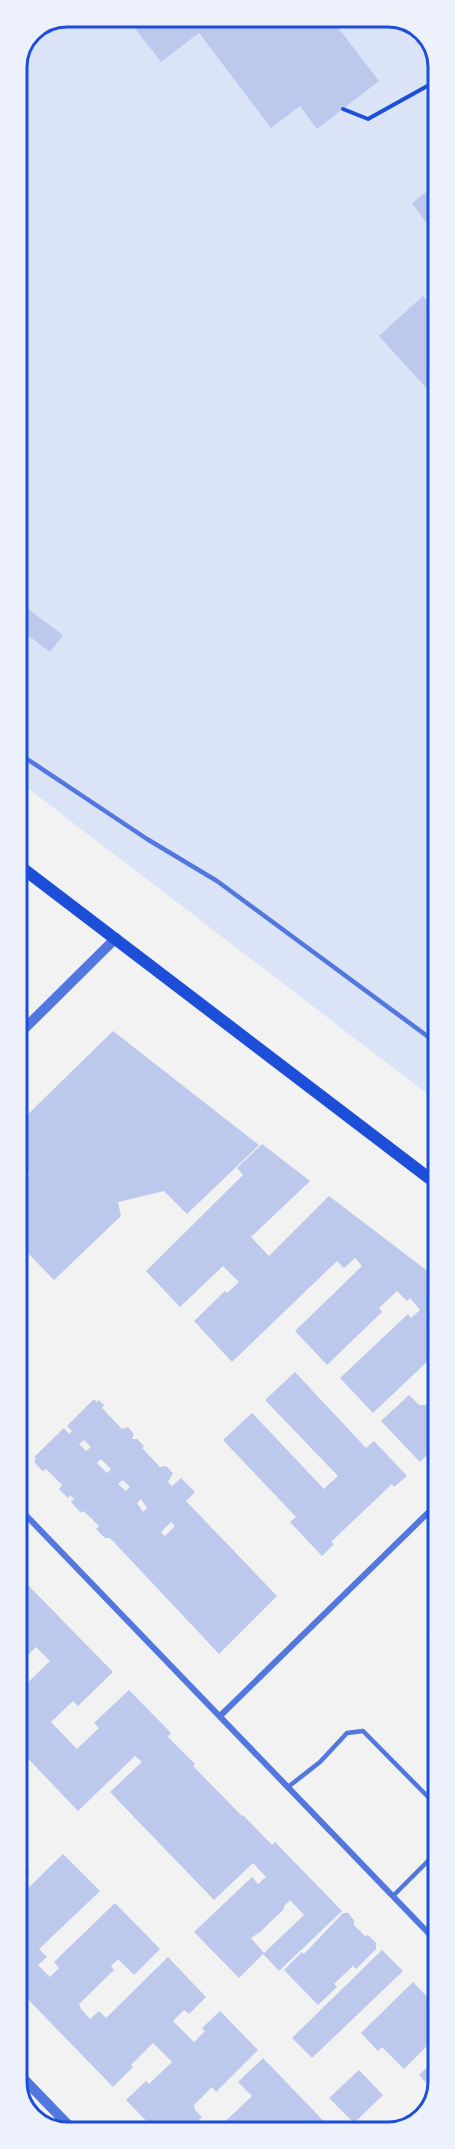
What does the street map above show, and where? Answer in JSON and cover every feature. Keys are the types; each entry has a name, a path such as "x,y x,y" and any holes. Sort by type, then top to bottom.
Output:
{"main road":[{"path":"27,871 428,1177"}],"street":[{"path":"27,1026 116,938"},
{"path":"220,1716 428,1513"},
{"path":"27,1516 428,1933"},
{"path":"27,2082 65,2122"}],"lane":[{"path":"27,759 147,839 217,881 428,1037"},
{"path":"288,1787 320,1762 347,1733 363,1731 428,1797"},
{"path":"393,1896 428,1861"}],"path":[{"path":"343,109 368,118 428,85"}],"shaded area":[{"path":"67,27 391,27 408,32 414,37 424,49 427,57 428,1094 27,788 27,67 34,45 52,30"}],"building":[{"path":"134,27 338,27 379,81 317,129 300,106 271,128 199,33 161,62"},
{"path":"428,191 428,225 412,203"},
{"path":"423,296 428,301 428,390 379,336"},
{"path":"27,608 63,635 50,652 27,635"},
{"path":"113,1031 259,1145 187,1214 164,1191 118,1202 121,1216 54,1280 27,1252 27,1177 30,1174 27,1171 27,1115"},
{"path":"262,1144 310,1181 251,1237 269,1256 329,1196 428,1271 428,1361 373,1413 340,1378 408,1314 411,1318 420,1310 410,1298 407,1301 397,1291 379,1308 382,1312 327,1365 295,1331 362,1266 355,1258 344,1268 337,1261 232,1362 194,1321 225,1291 227,1293 239,1282 223,1266 180,1307 146,1271 243,1175 237,1168"},
{"path":"295,1372 366,1448 374,1441 407,1476 394,1487 392,1484 331,1542 334,1544 322,1556 290,1522 296,1517 223,1440 252,1413 324,1489 338,1476 265,1400"},
{"path":"409,1395 419,1405 428,1402 428,1454 420,1462 381,1421"},
{"path":"94,1399 97,1402 99,1400 104,1405 102,1408 122,1429 128,1427 134,1434 132,1439 137,1439 144,1446 142,1448 160,1467 166,1466 173,1473 168,1482 172,1486 181,1478 195,1492 186,1501 277,1596 219,1654 110,1538 105,1538 96,1529 99,1526 83,1511 81,1513 71,1502 74,1499 70,1495 68,1498 59,1489 62,1485 46,1469 43,1471 34,1462 36,1459 34,1457 64,1428 69,1434 72,1431 67,1426","holes":["84,1440 91,1447 86,1451 79,1444","101,1459 111,1469 107,1473 97,1463","123,1480 130,1487 126,1491 118,1484","141,1499 147,1508 143,1512 137,1503","171,1522 175,1526 165,1536 161,1532"]},
{"path":"27,1584 113,1672 78,1706 73,1701 51,1722 77,1749 99,1728 94,1723 129,1690 171,1733 168,1737 195,1764 193,1766 272,1845 275,1842 342,1911 279,1971 263,1954 239,1978 194,1932 252,1877 258,1884 266,1877 253,1863 214,1900 110,1792 142,1762 135,1756 78,1811 27,1757 27,1683 50,1661 36,1647 27,1656","holes":["290,1900 304,1915 264,1953 251,1938 284,1909"]},
{"path":"63,1854 100,1891 39,1949 47,1957 38,1965 50,1977 59,1968 54,1962 115,1903 160,1949 134,1975 118,1959 111,1966 114,1970 79,2004 90,2019 99,2011 106,2018 168,1957 206,1997 189,2014 184,2010 173,2021 194,2042 205,2031 202,2028 220,2011 258,2050 216,2092 212,2087 194,2105 195,2110 202,2117 199,2122 147,2122 126,2100 146,2081 149,2084 172,2062 153,2043 113,2087 27,1998 27,1889"},
{"path":"343,1913 348,1913 354,1920 354,1925 376,1943 376,1949 356,1969 353,1966 334,1984 337,1987 318,2005 284,1970 302,1952 304,1954"},
{"path":"382,1950 403,1971 312,2058 292,2038"},
{"path":"413,1982 428,1998 428,2045 404,2069 382,2047 378,2051 361,2033"},
{"path":"263,2058 324,2122 225,2122 252,2096 238,2082"},
{"path":"428,2066 428,2084 419,2075"},
{"path":"359,2070 383,2095 355,2122 329,2098"}]}
